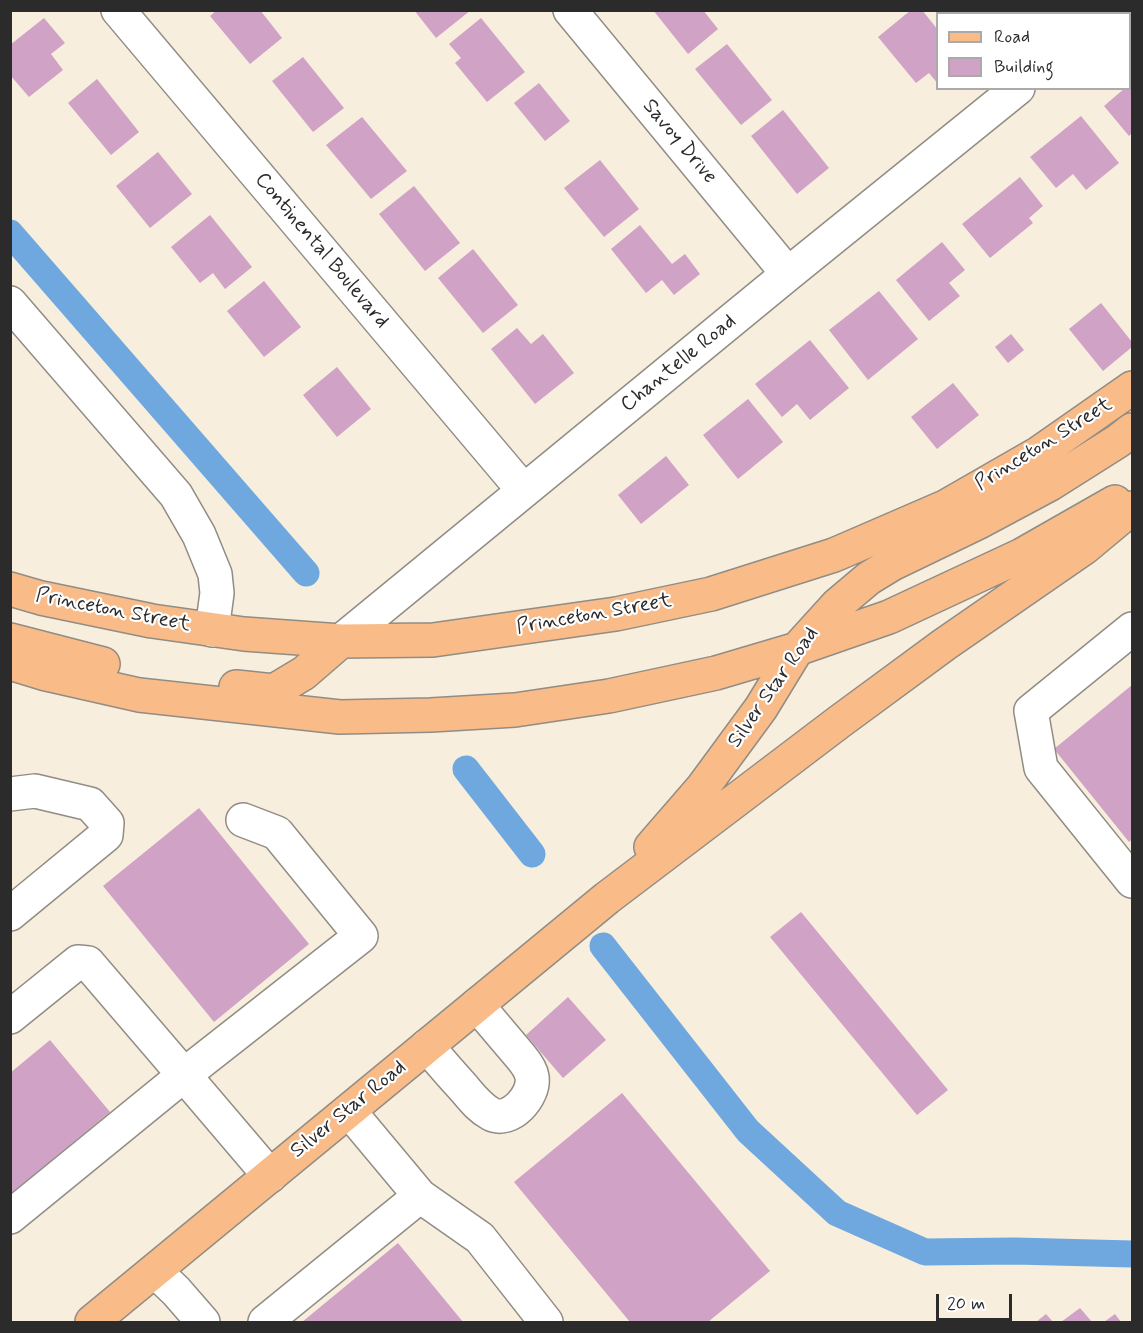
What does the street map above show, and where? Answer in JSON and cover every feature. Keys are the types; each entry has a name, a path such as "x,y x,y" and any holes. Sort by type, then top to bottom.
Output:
{"main road":[{"name":"Princeton Street","path":"10,589 41,598 141,619 244,634 341,641 433,640 616,614 711,594 823,559 945,507 1039,453 1132,388"},
{"name":"Silver Star Road","path":"607,898 703,787 761,708 796,649 837,605 868,578 1050,484 1132,430"},
{"path":"10,663 46,675 161,698 340,717 431,716 515,710 609,696 716,673 796,649 889,617 1012,560 1132,491"},
{"name":"Silver Star Road","path":"92,1323 607,898 945,644 1084,548 1132,508"},
{"path":"10,640 79,659 153,675 274,691 304,673 341,641"}],"street":[{"name":"Continental Boulevard","path":"118,10 524,491"},
{"name":"Savoy Drive","path":"570,10 788,274"},
{"name":"Chantelle Road","path":"341,641 1016,90"},
{"path":"10,303 176,495 199,535 215,574 217,593 212,630"},
{"path":"1132,629 1031,711 1041,768 1132,881"},
{"path":"10,794 35,791 90,804 107,823 106,835 10,914"},
{"path":"10,1217 184,1075 361,936 277,833 243,820"},
{"path":"10,1017 78,962 88,963 270,1176"},
{"path":"427,1046 478,1104 490,1114 498,1116 512,1113 525,1100 532,1087 532,1077 528,1066 477,1005"},
{"path":"349,1111 420,1196 480,1238 546,1323"},
{"path":"265,1323 420,1196"},
{"path":"155,1271 176,1291 203,1323"}],"building":[{"path":"217,10 260,10 282,38 250,64 210,16"},
{"path":"414,10 471,10 436,38"},
{"path":"653,10 703,10 718,29 688,54"},
{"path":"911,10 922,10 936,28 936,82 929,73 916,83 878,37"},
{"path":"44,18 65,43 51,54 63,70 29,97 10,75 10,45"},
{"path":"481,18 525,72 487,102 455,63 461,58 449,44"},
{"path":"727,44 772,100 741,125 695,69"},
{"path":"303,57 344,108 313,132 272,81"},
{"path":"97,79 139,132 111,155 68,103"},
{"path":"539,83 570,121 545,141 514,103"},
{"path":"1131,84 1132,133 1129,136 1104,106 1123,90 1131,90"},
{"path":"783,110 829,168 797,194 751,136"},
{"path":"1081,116 1119,163 1086,190 1073,174 1056,188 1030,157"},
{"path":"362,117 407,171 371,199 326,145"},
{"path":"158,152 192,194 150,228 116,186"},
{"path":"600,160 639,209 604,237 564,188"},
{"path":"1020,177 1043,206 1029,218 1033,223 990,258 962,224"},
{"path":"414,186 460,243 425,271 379,214"},
{"path":"210,215 252,267 225,289 213,273 200,283 171,247"},
{"path":"640,225 672,264 685,254 700,274 674,295 662,280 646,293 611,249"},
{"path":"942,242 965,270 949,283 960,296 929,321 896,280"},
{"path":"473,249 518,305 483,333 438,278"},
{"path":"264,281 301,327 264,357 227,311"},
{"path":"879,291 918,339 868,380 829,330"},
{"path":"1101,303 1132,342 1132,347 1103,371 1069,329"},
{"path":"517,328 531,344 543,334 574,373 535,404 491,349"},
{"path":"1011,334 1024,350 1008,363 995,347"},
{"path":"810,340 849,388 810,420 797,404 782,417 755,384"},
{"path":"337,367 371,409 337,437 303,395"},
{"path":"953,383 979,415 937,449 911,417"},
{"path":"748,399 783,442 738,479 703,435"},
{"path":"666,456 689,485 641,524 618,495"},
{"path":"1132,685 1132,839 1129,842 1054,749"},
{"path":"199,808 309,944 214,1022 103,886"},
{"path":"801,912 948,1090 917,1115 770,937"},
{"path":"568,997 606,1040 563,1078 526,1035"},
{"path":"50,1040 110,1112 10,1195 10,1073"},
{"path":"622,1093 770,1271 708,1322 630,1322 514,1182"},
{"path":"398,1243 463,1322 302,1322"},
{"path":"1080,1308 1092,1322 1061,1322"},
{"path":"1046,1314 1053,1322 1036,1322"},
{"path":"1115,1314 1121,1322 1104,1322"}],"waterway":[{"path":"10,233 306,573"},
{"path":"466,769 532,854"},
{"path":"603,946 748,1131 837,1213 925,1252 1015,1251 1132,1254"}]}
